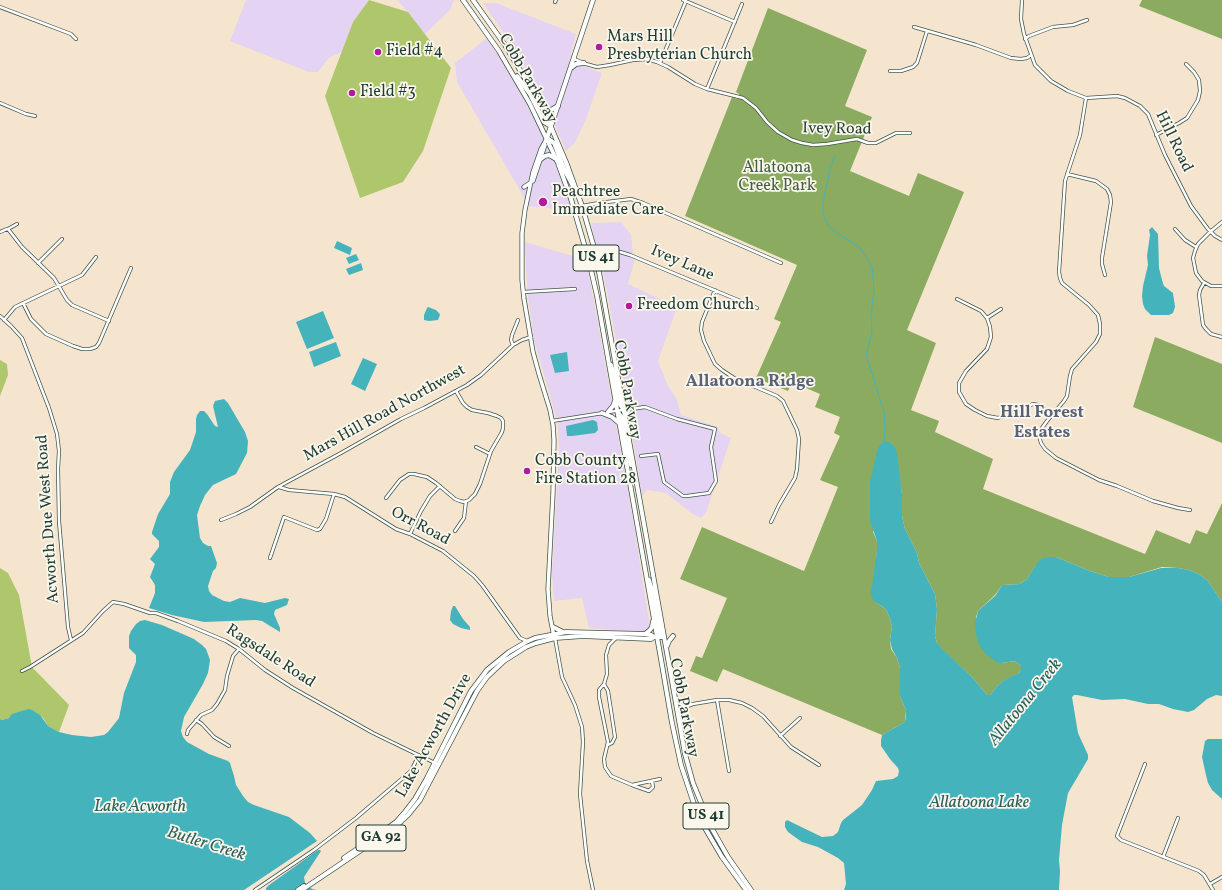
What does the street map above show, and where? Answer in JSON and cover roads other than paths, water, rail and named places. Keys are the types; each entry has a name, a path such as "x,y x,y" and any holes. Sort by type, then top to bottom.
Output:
{"main road":[{"name":"Cobb Parkway","path":"463,0 510,68 530,104 556,158 571,199 589,261 620,424 653,614 659,637 666,648 685,754 693,783 705,814 719,843 751,890"},
{"name":"Cobb Parkway","path":"474,0 509,50 541,107 566,162 582,206 595,251 635,470 672,722 681,765 694,804 702,822 730,870 746,890"},
{"path":"577,191 565,171 554,143 547,138 593,0"},
{"path":"570,69 574,65 584,63"},
{"path":"510,68 530,94 544,122 551,127"},
{"path":"541,107 549,111 558,106"},
{"path":"541,159 547,155 556,158"},
{"path":"607,356 615,378 619,403 624,410"},
{"path":"608,412 613,406 615,400"},
{"path":"625,417 629,409"},
{"path":"617,411 622,418 631,465 635,470"},
{"path":"602,413 612,417 620,424"},
{"path":"646,574 653,592 659,637"},
{"path":"645,634 652,627 653,614"},
{"path":"553,628 566,632"},
{"name":"Lake Acworth Drive","path":"436,764 477,691 487,677 504,661 519,651 566,632 645,634 659,637"},
{"name":"Lake Acworth Drive","path":"298,890 395,827 408,815 420,800 476,683 492,665 518,646 539,637 554,636 651,639 659,637"},
{"path":"666,648 673,636"},
{"path":"715,845 719,843"},
{"name":"Lake Acworth Drive","path":"302,890 334,867"}],"street":[{"name":"Hill Road","path":"1022,0 1021,19 1025,39 1035,65 1051,81 1068,91 1086,98 1117,96 1140,106 1148,114 1182,190 1200,220 1210,232 1222,240"},
{"path":"660,63 684,1 735,22"},
{"path":"707,89 742,4"},
{"path":"0,7 71,34 76,39"},
{"path":"1025,39 1029,36 1053,28 1073,25 1087,20"},
{"path":"914,27 1011,58 1021,59 1027,58 1031,55"},
{"path":"890,71 901,71 913,67 916,63 927,31"},
{"name":"Ivey Road","path":"574,58 584,63 600,67 633,60 647,60 660,63 695,84 707,89 743,98 751,103 767,122 778,132 792,140 802,143 827,144 857,139 868,143 876,143 896,133 910,133"},
{"path":"1156,134 1187,118 1198,100 1200,91 1199,80 1186,64"},
{"path":"1086,98 1080,135 1065,181 1060,278 1062,283 1089,305 1098,315 1100,334 1096,342 1072,369 1067,396 1042,428 1039,436 1045,449 1056,458 1099,480 1153,501 1190,510"},
{"path":"0,103 26,114 35,116"},
{"path":"529,189 541,159 547,138"},
{"path":"547,138 541,149 530,182 525,210 523,227 523,292 530,337 552,421 554,440 554,476 548,589 554,636 562,677 575,705 582,727 583,742 580,794 587,861 593,890"},
{"path":"1067,174 1096,181 1107,189 1110,195 1111,202 1102,258 1105,275"},
{"path":"524,187 530,182"},
{"path":"582,206 631,199 781,263"},
{"path":"1222,222 1196,247 1194,255 1194,266 1198,276 1204,283 1213,286 1222,286"},
{"path":"0,232 17,224"},
{"path":"8,229 22,247 54,278 67,300 72,305 109,321"},
{"path":"1175,229 1185,240 1196,247"},
{"path":"38,263 62,239"},
{"name":"Ivey Lane","path":"595,251 624,253 757,308"},
{"path":"4,320 15,307 82,275 96,257"},
{"path":"23,303 31,319 46,334 82,349 90,349 96,347 99,343 131,268"},
{"path":"1204,283 1199,295 1203,325 1208,332 1222,337"},
{"path":"523,292 575,289"},
{"path":"715,290 702,322 704,341 715,364 734,378 777,396 783,401 797,430 799,439 795,478 778,505 771,522"},
{"path":"957,299 981,311 987,318 991,337 987,349 966,371 959,383 959,392 966,404 987,416 998,418 1033,404 1038,405 1052,415"},
{"path":"987,318 1001,309"},
{"name":"Acworth Due West Road","path":"0,316 22,338 49,408 57,434 59,451 59,521 68,627 71,640"},
{"path":"514,345 511,340 518,320"},
{"name":"Mars Hill Road Northwest","path":"221,520 250,507 278,487 408,415 456,391 481,375 514,345 530,337"},
{"path":"386,498 400,480 409,474 424,475 455,499 460,501 469,500 475,494 490,454 502,432 504,421 497,416 472,410 467,407 456,391"},
{"path":"552,421 646,407 677,419 715,429 711,447 716,480 709,493 683,496 664,482 658,454 641,456"},
{"path":"476,447 490,454"},
{"path":"410,534 430,496 440,486"},
{"name":"Orr Road","path":"278,487 290,490 334,494 350,498 396,529 410,534 443,551 474,576 482,585 520,638"},
{"path":"270,558 284,517 317,530 320,529 326,519 334,494"},
{"path":"456,531 464,518 466,501"},
{"name":"Ragsdale Road","path":"22,671 86,630 103,611 114,602 124,604 191,625 226,641 239,649 264,670 293,688 373,733 436,764"},
{"path":"602,637 609,645"},
{"path":"518,646 520,638 528,641"},
{"path":"617,638 609,645 606,655 607,674 604,684 600,688 599,697 608,745 604,762 607,771 615,778 632,785 649,791 653,787 652,781"},
{"path":"186,734 201,715 212,710 217,704 225,690 227,676 233,656 239,649"},
{"path":"604,684 608,691 615,737 612,743 608,745"},
{"path":"675,700 682,705 717,700 736,701 752,708 763,716 780,736 796,751 819,765"},
{"path":"717,700 729,771"},
{"path":"678,715 681,709 693,704"},
{"path":"780,736 800,718"},
{"path":"196,720 214,736 229,746"},
{"path":"255,890 334,836 410,771 419,755"},
{"path":"1145,764 1116,836 1121,840 1200,871 1204,874 1213,890"},
{"path":"632,785 660,780"},
{"path":"1162,857 1178,818"},
{"path":"1210,884 1222,877"}],"water":[{"path":"1152,227 1158,234 1159,268 1162,280 1164,286 1173,293 1175,307 1173,313 1169,315 1151,315 1145,309 1143,304 1143,286 1148,265 1147,256 1150,235 1149,230"},
{"path":"337,241 352,248 350,255 334,248"},
{"path":"356,254 359,260 349,264 346,258"},
{"path":"361,263 363,270 349,275 346,269"},
{"path":"428,307 439,313 440,315 438,320 424,320 424,315"},
{"path":"323,311 334,338 307,349 296,322"},
{"path":"336,342 341,356 314,367 309,352"},
{"path":"567,352 569,371 555,373 550,355"},
{"path":"363,358 377,364 365,391 351,384"},
{"path":"224,399 228,403 245,432 248,441 247,453 236,474 213,485 205,495 197,515 200,538 203,543 211,546 217,563 208,586 209,591 212,595 224,601 230,602 240,598 265,603 285,598 289,599 287,605 275,610 274,614 280,628 280,632 262,621 204,622 149,608 155,593 155,585 150,577 155,564 150,559 159,547 159,541 152,534 158,514 170,494 170,482 174,472 190,450 196,432 197,415 200,411 204,411 215,426 218,427 213,406 215,401"},
{"path":"593,420 597,422 598,430 595,433 567,436 566,426"},
{"name":"Allatoona Lake","path":"884,441 889,442 895,447 902,494 902,516 905,529 917,553 919,563 935,594 937,609 935,636 937,643 972,677 987,695 990,695 998,685 1008,678 1019,673 1021,666 1015,661 1001,663 996,662 985,653 979,645 976,634 975,624 978,611 996,595 1002,585 1020,584 1027,579 1038,562 1043,558 1056,557 1109,577 1129,577 1161,568 1178,568 1189,570 1199,574 1208,581 1222,602 1222,696 1216,695 1207,699 1194,710 1188,712 1159,704 1148,704 1125,699 1102,700 1077,695 1072,697 1078,733 1088,755 1088,759 1068,793 1062,825 1059,860 1059,890 844,890 846,884 844,863 818,847 802,842 788,832 785,827 785,822 787,820 822,837 833,836 838,832 843,820 862,805 876,781 893,779 898,776 898,768 881,746 881,740 882,735 905,722 906,710 900,696 900,668 892,649 890,640 892,627 887,611 876,603 872,598 871,593 877,541 870,521 870,483 877,451"},
{"path":"453,606 455,606 470,627 470,630 453,624 450,620"},
{"name":"Lake Acworth","path":"145,620 162,625 194,639 206,649 210,660 208,673 203,684 184,717 181,731 183,737 187,742 230,763 236,785 248,802 289,817 310,833 317,841 244,890 0,890 0,719 2,720 9,718 12,714 29,709 40,715 48,726 59,732 91,737 104,735 119,718 124,693 136,662 136,655 129,648 129,636 136,624"},
{"path":"1208,739 1222,739 1222,799 1212,790 1206,775 1202,757 1205,741"},
{"path":"318,850 321,851 304,877 305,883 312,889 316,890 266,890 269,885"}],"waterway":[{"path":"835,155 830,169 823,203 823,215 830,228 859,247 872,267 874,289 871,316 872,332 866,355 884,412 884,441"}],"place":[{"name":"Mars Hill Presbyterian Church","path":"599,47"},
{"name":"Field #4","path":"378,52"},
{"name":"Field #3","path":"352,93"},
{"name":"Peachtree Immediate Care","path":"543,202"},
{"name":"Freedom Church","path":"629,306"},
{"name":"Cobb County Fire Station 28","path":"527,471"}],"district":[{"name":"Allatoona Ridge","path":"750,383"},
{"name":"Hill Forest Estates","path":"1042,424"}],"park label":[{"name":"Allatoona Creek Park","path":"777,178"}],"water label":[{"name":"Allatoona Creek","path":"1026,703"},
{"name":"Butler Creek","path":"206,845"}]}
